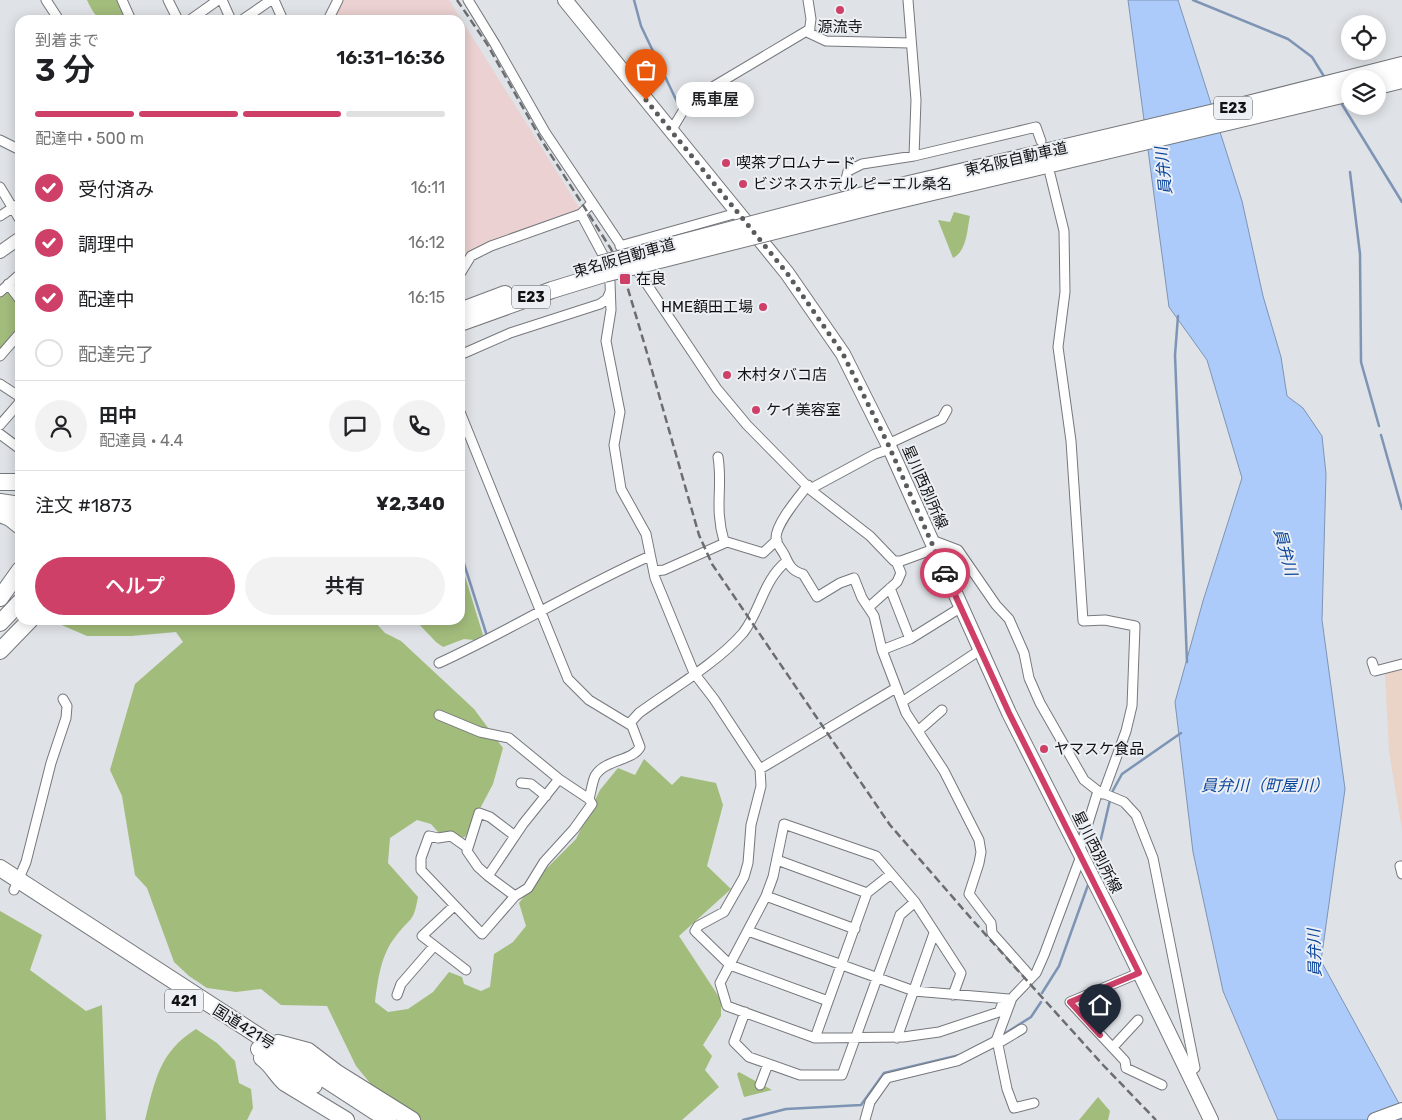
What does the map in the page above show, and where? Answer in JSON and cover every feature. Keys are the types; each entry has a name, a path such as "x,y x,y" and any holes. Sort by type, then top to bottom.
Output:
{"highway":[{"name":"東名阪自動車道","path":"1107,144 1402,65"},
{"path":"1386,84 1402,80"},
{"name":"東名阪自動車道","path":"465,309 550,279 602,269 876,199 1107,144 1341,95"},
{"name":"東名阪自動車道","path":"465,321 552,290 602,269"},
{"path":"0,482 15,482"},
{"path":"0,493 15,495"},
{"path":"0,502 15,504"},
{"path":"0,514 15,522"},
{"path":"0,598 15,577"},
{"path":"0,623 15,607"},
{"path":"0,640 15,624"},
{"path":"0,651 25,625"},
{"name":"国道421号","path":"0,868 11,884 255,1041 368,1120"},
{"path":"255,1041 254,1053 270,1064 278,1077 346,1120"},
{"name":"国道421号","path":"255,1041 289,1050 388,1120"},
{"path":"334,1097 324,1087 289,1062 289,1050 308,1050 337,1073 412,1120"}],"main road":[{"name":"星川西別所線","path":"565,0 817,313 843,354 889,447 980,650 1211,1120"},
{"path":"1375,1120 1402,1110"}],"street":[{"path":"46,0 56,15"},
{"path":"122,0 129,15"},
{"path":"168,0 176,15"},
{"path":"198,15 220,0 229,15"},
{"path":"250,15 272,0 280,15"},
{"path":"330,15 338,0"},
{"path":"468,0 496,44 545,132 591,204 717,389 747,425 826,503 870,536 896,561 901,573 897,582 869,607"},
{"path":"808,0 811,9 809,33 826,41 910,43"},
{"path":"908,0 916,100 914,156"},
{"path":"671,131 686,106 694,98 810,29"},
{"path":"844,187 848,171 862,164 914,156 1036,127 1041,141"},
{"path":"0,140 15,148"},
{"path":"953,995 961,973 915,902 876,856 784,824 777,860 766,896 720,983 727,1006 815,1038 897,1038 939,1032 999,1012 1008,999 1036,973 1044,955 1080,854 1106,794 1132,706 1135,626 1105,620 1083,621 1071,441 1058,347 1065,292 1064,231 1050,174"},
{"path":"0,186 15,203"},
{"path":"465,266 471,256 491,246 581,214 591,204"},
{"path":"0,216 15,206"},
{"path":"620,246 737,213"},
{"path":"581,214 603,255 610,282 611,310 606,350 617,389 620,412 614,445 614,458 620,489 646,534 655,578 694,673 714,699 760,769 760,792 750,825 748,863 744,877 724,912 695,929 696,934 730,965 828,1001"},
{"path":"0,252 15,242"},
{"path":"0,292 15,278"},
{"path":"8,284 15,293"},
{"path":"465,353 510,333 600,304 607,299 610,292"},
{"path":"0,356 15,339"},
{"path":"0,384 15,394"},
{"path":"0,425 15,408"},
{"path":"718,457 720,471 717,493 718,518 724,540 763,553 776,540 778,531 789,512 810,487 942,419 947,410"},
{"path":"465,424 568,679 589,700 629,724 635,731 639,741 638,751 607,765 596,774 589,799"},
{"path":"0,434 15,445"},
{"path":"776,540 795,572 803,574 817,596 840,583 854,578 862,598 869,607 879,633 882,650 906,713 944,771 979,840 980,863 969,888 971,899 991,923 992,933 1031,977"},
{"path":"654,571 664,570 728,542"},
{"path":"896,561 937,542 958,550 996,605 1010,619 1024,653 1029,678 1049,721 1069,751 1084,780 1106,794 1124,802 1136,815 1153,858 1195,1068 1188,1072"},
{"path":"439,662 541,612 604,577 650,556"},
{"path":"629,724 639,713 722,653 744,631 771,577 787,561"},
{"path":"890,588 910,639"},
{"path":"882,650 910,639 960,608"},
{"path":"902,702 980,650"},
{"path":"1372,662 1375,671 1402,664"},
{"path":"760,769 896,688"},
{"path":"11,884 66,718 67,706 63,699"},
{"path":"918,731 942,710"},
{"path":"439,715 480,732 509,738 559,779 589,799 592,804 578,825 544,862 528,888 515,896 482,934 420,870 421,858 429,836 438,838 451,836 468,848"},
{"path":"488,876 515,836 559,779"},
{"path":"521,783 532,784 546,796"},
{"path":"515,836 490,817 479,814 468,848 468,855 488,876 515,896"},
{"path":"777,860 867,893"},
{"path":"1402,866 1400,866 1402,874"},
{"path":"815,1038 867,893 891,874"},
{"path":"766,896 854,928"},
{"path":"744,1012 734,1042 750,1058 800,1075 842,1075 900,915 915,902"},
{"path":"454,906 422,936 466,970"},
{"path":"748,931 914,991 1008,999"},
{"path":"897,1038 934,933"},
{"path":"397,995 401,984 434,946"},
{"path":"1139,973 1070,1002 1125,1061 1126,1068 1162,1086"},
{"path":"1008,999 997,1040 1007,1089 1014,1108 1034,1103"},
{"path":"1113,1047 1138,1020"},
{"path":"865,1120 870,1102 887,1078 958,1061 1022,1029"},
{"path":"760,1085 768,1064"}],"shaded area":[{"path":"343,0 449,0 458,15 336,15"},
{"path":"465,26 582,212 487,244 465,263"},
{"path":"1402,668 1402,830 1389,751 1385,673"}],"green space":[{"path":"87,0 121,0 128,15 96,15"},
{"path":"954,212 970,216 964,245 958,255 953,258 938,220 950,222"},
{"path":"8,288 15,298 15,333 0,351 0,296"},
{"path":"465,576 483,635 474,640 464,639 443,647 420,625 465,625"},
{"path":"62,625 378,625 385,633 401,641 474,709 503,748 493,784 465,837 446,841 431,824 417,820 390,838 388,863 418,897 413,916 391,943 381,967 375,1002 388,1012 408,1009 433,992 449,972 462,977 464,984 481,991 490,987 494,954 513,942 526,926 519,903 543,872 576,839 600,790 618,768 635,775 644,759 672,785 681,776 716,783 723,805 707,866 731,889 679,936 721,1000 721,1016 703,1045 712,1056 705,1070 719,1087 682,1120 416,1120 384,1100 356,1066 327,1006 281,1005 261,989 236,992 207,988 189,976 174,962 147,888 135,875 122,796 110,770 135,684 183,642 176,632 131,636 87,636"},
{"path":"0,911 42,935 30,970 86,1011 102,1005 106,1120 0,1120"},
{"path":"196,1029 217,1043 235,1061 239,1083 251,1089 253,1108 247,1120 145,1120 160,1068 174,1047"},
{"path":"739,1072 772,1090 744,1097 737,1074"},
{"path":"1098,1097 1110,1111 1108,1120 1079,1120"}],"water":[{"name":"員弁川（町屋川）","path":"1128,0 1178,0 1242,201 1263,296 1281,357 1287,396 1303,408 1322,436 1326,474 1322,620 1345,789 1321,961 1402,1109 1402,1120 1278,1120 1223,991 1193,852 1175,702 1203,601 1242,478 1207,360 1169,307"}],"waterway":[{"path":"634,0 641,26 680,108"},
{"path":"1193,0 1288,39 1312,57 1325,78"},
{"path":"1340,101 1402,202"},
{"path":"1350,172 1360,254 1361,362 1379,426"},
{"path":"1178,316 1175,355 1187,662"},
{"path":"1381,435 1402,509"},
{"path":"465,567 487,636"},
{"path":"1111,794 1122,774 1181,733"},
{"path":"1094,869 1110,800"},
{"path":"1042,993 1059,966 1088,885"},
{"path":"1001,1036 1031,1017 1041,1002"},
{"path":"743,1120 786,1109 861,1105 884,1073 960,1055"}],"railway":[{"path":"457,0 487,44 542,141 611,249 625,279 699,535 712,564 890,825 1103,1065 1156,1120"}],"way so far":[{"path":"646,100 787,273 817,313 843,354 888,444 945,573"}],"place":[{"name":"源流寺","path":"840,10"},
{"name":"馬車屋","path":"646,100"},
{"name":"喫茶プロムナード","path":"726,163"},
{"name":"ビジネスホテル ピーエル桑名","path":"743,184"},
{"name":"在良","path":"625,279"},
{"name":"HME額田工場","path":"763,307"},
{"name":"木村タバコ店","path":"727,375"},
{"name":"ケイ美容室","path":"756,410"},
{"name":"ヤマスケ食品","path":"1044,749"}],"route":[{"path":"945,573 1009,713 1139,973 1070,1002 1100,1035"}],"water label":[{"name":"員弁川","path":"1163,171"},
{"name":"員弁川","path":"1286,552"},
{"name":"員弁川","path":"1314,953"}]}
